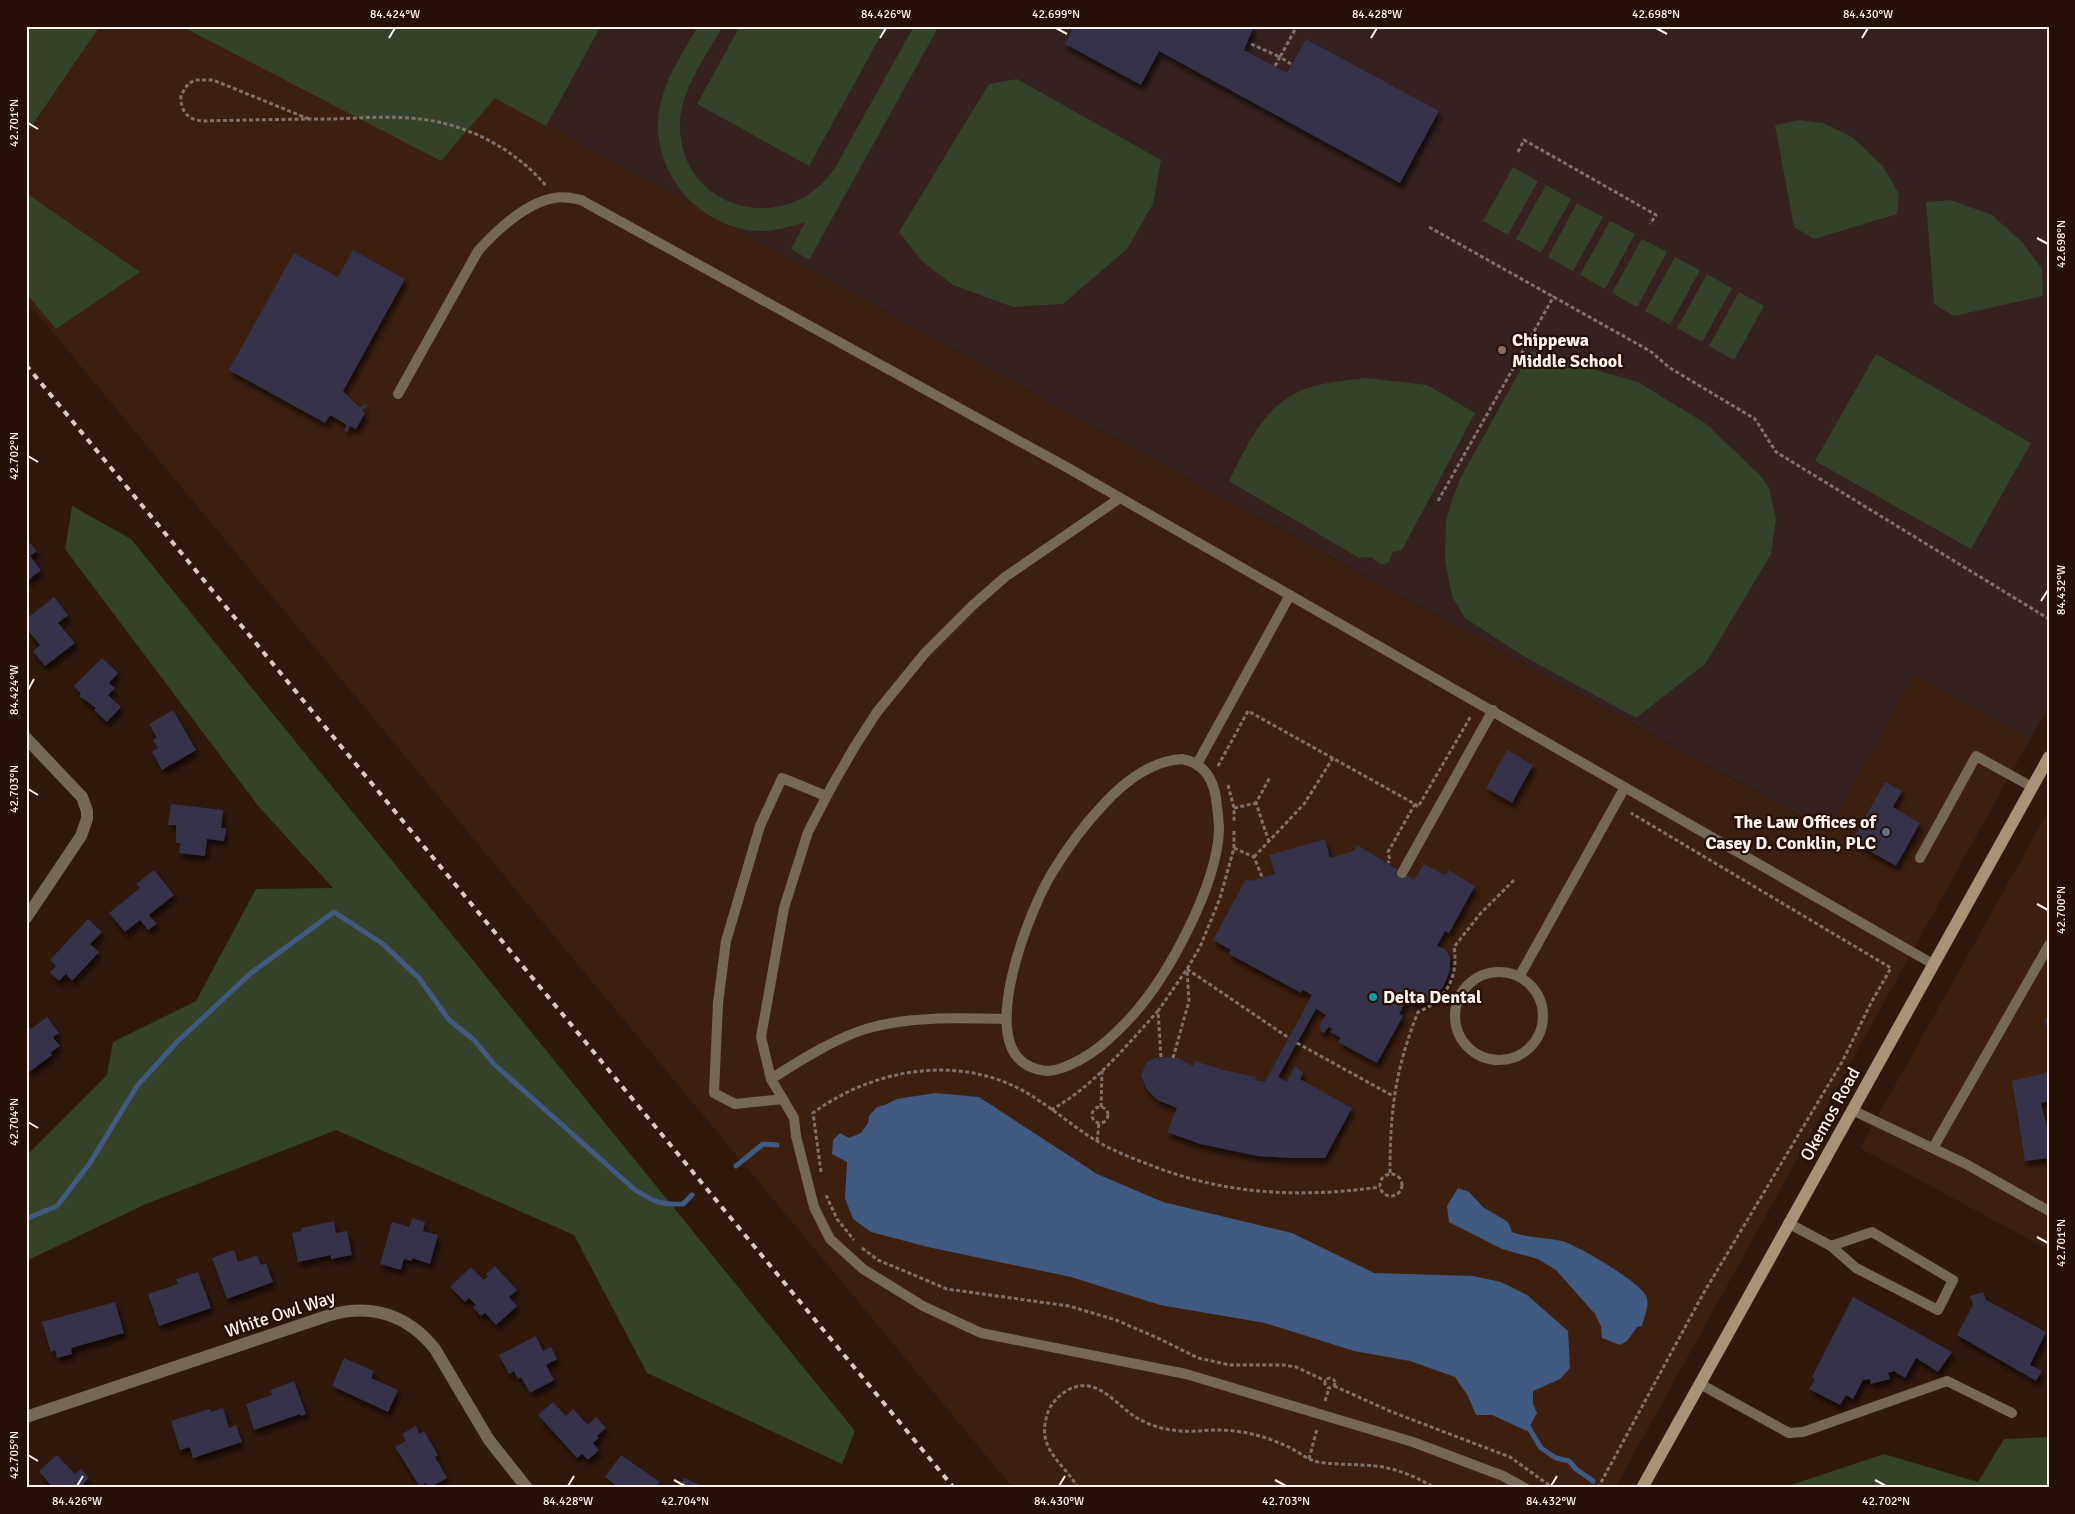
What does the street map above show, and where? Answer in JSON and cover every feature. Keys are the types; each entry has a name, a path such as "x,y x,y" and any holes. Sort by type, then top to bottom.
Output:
{"main road":[{"name":"Okemos Road","path":"1642,1488 2049,757"}],"street":[{"path":"26,738 78,792 87,811 85,828 81,836 26,918"},
{"name":"White Owl Way","path":"26,1417 330,1315 367,1310 404,1320 426,1338 435,1349 489,1440 527,1488"}],"lane":[{"path":"398,394 478,251 489,239 514,218 545,200 556,197 581,200 1290,594 1933,964"},
{"path":"1120,498 1005,577 972,606 926,653 877,712 826,796 808,832 784,908 761,1036 771,1079 794,1118 796,1136 814,1207 830,1240 863,1269 923,1306 981,1333 1186,1374 1413,1442 1504,1476 1525,1488"},
{"path":"1198,764 1290,594"},
{"path":"1402,873 1493,710"},
{"path":"1920,858 1976,756 2032,787"},
{"path":"1182,759 1198,764 1206,771 1216,793 1219,831 1211,869 1200,904 1182,941 1157,983 1133,1015 1106,1043 1080,1062 1053,1071 1042,1071 1029,1066 1014,1054 1010,1044 1006,1019 1007,1000 1015,962 1029,920 1051,874 1088,822 1104,803 1124,785 1155,765 1168,760 1182,759"},
{"path":"783,1100 735,1104 714,1093 718,1003 726,941 760,826 782,778 826,796"},
{"path":"1519,978 1625,787"},
{"path":"1933,1148 2049,945"},
{"path":"1505,972 1519,978 1532,987 1542,1006 1543,1017 1538,1038 1523,1053 1503,1060 1492,1060 1473,1052 1459,1036 1455,1026 1454,1015 1460,995 1474,979 1484,975 1505,972"},
{"path":"771,1079 823,1048 871,1027 912,1019 1006,1019"},
{"path":"1852,1110 1966,1164 2049,1211"},
{"path":"1788,1223 1832,1246 1856,1268 1938,1310 1953,1280 1872,1232 1832,1246"},
{"path":"1700,1384 1789,1432 1795,1433 1803,1432 1947,1381 2012,1413"}],"path":[{"path":"1275,66 1297,26"},
{"path":"1251,44 1291,64"},
{"path":"309,119 213,80 195,80 180,95 182,109 196,120 309,119 404,118 426,120 468,131 489,140 519,160 556,197"},
{"path":"1518,152 1524,140 1656,215 1650,224"},
{"path":"1429,227 1650,351 1670,368 1755,420 1776,452 2049,619"},
{"path":"1438,501 1554,296"},
{"path":"1218,766 1248,711 1418,807 1470,715 1474,717"},
{"path":"1254,857 1304,804 1333,758"},
{"path":"1234,808 1256,802 1270,777"},
{"path":"1256,802 1269,842"},
{"path":"1388,863 1390,860 1388,852 1415,804"},
{"path":"1598,1488 1703,1294 1842,1062 1872,1001 1891,968 1630,813"},
{"path":"1051,1111 1078,1093 1102,1071 1158,1011 1187,969 1210,923 1220,898 1234,848 1254,857 1262,878"},
{"path":"1390,1173 1393,1096 1403,1053 1418,1012 1436,1002 1443,995 1453,977 1456,957 1454,947 1480,914 1514,880"},
{"path":"1187,969 1289,1038"},
{"path":"1174,1058 1189,1001 1187,969"},
{"path":"1158,1011 1161,1057"},
{"path":"1297,1043 1393,1096"},
{"path":"821,1173 813,1113 848,1091 877,1079 926,1071 981,1074 1016,1088 1097,1141 1155,1167 1211,1184 1263,1193 1297,1194 1330,1193 1380,1187"},
{"path":"1101,1107 1102,1071"},
{"path":"1101,1107 1108,1114 1105,1122 1099,1123 1093,1120 1092,1116 1095,1108 1101,1107"},
{"path":"1097,1141 1099,1123"},
{"path":"1390,1173 1395,1174 1402,1181 1401,1191 1398,1194 1388,1196 1383,1193 1380,1187 1382,1178 1390,1173"},
{"path":"825,1192 837,1219 855,1242 878,1260 947,1289 1069,1306 1116,1320 1198,1358 1230,1365 1284,1365 1296,1367 1326,1381 1329,1388 1325,1401"},
{"path":"1326,1381 1330,1378 1334,1379 1334,1386"},
{"path":"1329,1388 1334,1386 1392,1412 1510,1457 1553,1488"},
{"path":"1078,1488 1064,1468 1052,1457 1044,1433 1047,1416 1056,1399 1063,1393 1078,1387 1101,1390 1109,1394 1137,1418 1161,1428 1186,1431 1218,1430 1257,1435 1284,1445 1309,1459 1346,1465 1385,1467 1412,1476 1435,1488"},
{"path":"1309,1459 1317,1429"}],"shaded area":[{"path":"26,26 369,26 1827,831 1915,674 2030,739 1615,1488 1013,1488 26,300"},
{"name":"Chippewa Middle School","path":"369,26 2049,26 2049,706 2030,739 1915,674 1828,831"},
{"path":"2049,810 2049,1250 1860,1148"}],"green space":[{"path":"26,26 100,26 26,134"},
{"path":"181,26 601,26 546,126 495,98 441,161"},
{"path":"698,26 723,26 690,85 681,110 680,123 684,153 697,177 716,195 740,205 765,208 792,203 816,189 836,166 914,26 939,26 809,260 791,249 805,222 766,231 737,228 716,219 697,207 682,191 669,172 661,151 658,128 660,105 666,84"},
{"path":"740,26 886,26 809,166 697,104"},
{"path":"1017,79 1161,160 1153,204 1127,249 1063,304 1013,307 953,285 923,262 899,232 989,84"},
{"path":"1799,120 1823,123 1852,137 1883,166 1899,194 1897,214 1814,239 1794,227 1775,125"},
{"path":"1513,167 1538,181 1508,235 1483,221"},
{"path":"1546,185 1571,199 1541,253 1516,239"},
{"path":"26,193 140,272 56,329 26,293"},
{"path":"1951,200 1992,215 2022,242 2042,269 2043,296 1954,316 1934,304 1926,202"},
{"path":"1577,203 1603,217 1573,271 1548,257"},
{"path":"1610,221 1635,234 1605,289 1580,275"},
{"path":"1642,239 1667,252 1637,307 1612,293"},
{"path":"1675,257 1700,270 1670,325 1645,311"},
{"path":"1707,274 1732,288 1702,342 1677,328"},
{"path":"1739,292 1764,306 1734,360 1709,346"},
{"path":"1531,351 1638,382 1705,423 1760,475 1769,488 1776,520 1771,554 1705,664 1636,718 1520,654 1465,618 1452,596 1445,560 1446,520 1451,503 1461,477"},
{"path":"1876,354 2031,443 1971,549 1815,461"},
{"path":"1366,378 1427,385 1475,413 1402,550 1393,552 1389,562 1381,565 1371,557 1359,558 1229,481 1256,430 1274,408 1285,399 1314,386"},
{"path":"72,506 131,539 855,1431 842,1464 647,1373 574,1235 336,1130 146,1204 26,1261 26,1156 107,1075 113,1042 196,1001 256,889 333,888 259,807 65,549"},
{"path":"2049,1437 2049,1488 1782,1488 1884,1454 1978,1482 2004,1439"}],"water":[{"path":"935,1093 979,1097 1097,1174 1163,1202 1292,1233 1374,1273 1473,1276 1501,1282 1527,1295 1568,1331 1570,1368 1560,1379 1533,1391 1533,1404 1537,1413 1527,1431 1492,1415 1476,1415 1468,1396 1455,1377 1410,1361 1354,1351 1265,1323 1160,1305 1071,1277 928,1247 871,1232 853,1219 845,1198 847,1162 832,1154 833,1140 840,1133 849,1138 861,1133 868,1123 869,1116 877,1107 897,1099"},
{"path":"1458,1188 1469,1192 1483,1207 1508,1222 1512,1232 1570,1244 1594,1256 1632,1282 1646,1296 1647,1300 1642,1326 1637,1327 1627,1341 1620,1345 1602,1338 1601,1326 1595,1314 1556,1270 1538,1259 1502,1249 1449,1222 1447,1206"}],"building":[{"path":"1075,26 1254,26 1244,50 1287,73 1306,39 1439,111 1400,183 1159,51 1141,85 1065,44"},
{"path":"353,250 405,279 343,391 360,408 365,404 367,406 362,410 365,413 356,429 350,426 347,432 344,431 347,425 330,415 325,423 229,370 294,253 338,277"},
{"path":"29,542 37,551 30,556 41,570 26,582 26,545"},
{"path":"54,597 68,615 58,623 75,643 45,666 33,651 40,645 26,628 26,619"},
{"path":"102,658 118,673 109,683 115,688 108,695 121,707 107,722 94,710 96,708 79,696 81,694 74,686"},
{"path":"173,710 196,750 162,770 152,752 158,748 153,740 157,738 149,724"},
{"path":"1507,750 1533,765 1512,803 1486,788"},
{"name":"The Law Offices of Casey D. Conklin, PLC","path":"1885,782 1902,791 1893,807 1920,823 1896,866 1852,841"},
{"path":"171,804 223,810 221,828 226,828 224,841 207,839 205,856 179,853 180,843 176,843 176,825 168,825"},
{"name":"Delta Dental","path":"1325,839 1330,858 1354,851 1357,845 1414,880 1424,864 1445,875 1448,870 1475,886 1449,933 1445,931 1437,946 1445,949 1450,957 1450,970 1444,985 1437,995 1427,1003 1414,1004 1407,999 1399,1014 1403,1016 1377,1063 1338,1042 1341,1038 1330,1032 1332,1029 1329,1027 1324,1033 1321,1032 1319,1026 1326,1015 1316,1009 1278,1077 1287,1082 1295,1066 1303,1073 1300,1079 1352,1108 1325,1158 1257,1156 1200,1144 1167,1132 1177,1108 1157,1100 1146,1088 1141,1075 1147,1062 1154,1058 1178,1058 1193,1066 1195,1061 1223,1070 1256,1077 1255,1080 1265,1082 1312,995 1303,990 1301,993 1229,954 1231,950 1213,940 1246,879 1250,881 1275,874 1269,855"},
{"path":"154,870 174,895 149,915 157,924 148,930 140,920 125,932 109,913 140,888 136,884"},
{"path":"88,919 102,932 90,944 99,952 72,981 66,974 59,981 50,973 56,966 50,960"},
{"path":"47,1017 59,1033 53,1037 60,1046 51,1052 52,1055 28,1073 26,1022 31,1029"},
{"path":"2049,1018 2049,1034 2048,1034 2045,1019"},
{"path":"2049,1072 2049,1101 2041,1103 2049,1135 2049,1158 2025,1161 2012,1081"},
{"path":"412,1218 425,1222 423,1231 438,1235 430,1264 412,1258 412,1261 404,1259 401,1270 380,1264 392,1222 409,1227"},
{"path":"334,1221 336,1233 347,1231 352,1255 331,1259 331,1255 298,1262 292,1233 302,1231 301,1228"},
{"path":"234,1250 238,1262 257,1255 261,1265 266,1263 273,1282 227,1299 212,1258"},
{"path":"495,1266 517,1290 509,1297 517,1306 496,1325 485,1313 481,1316 473,1307 476,1305 469,1298 465,1302 450,1287 471,1267 484,1280 488,1276 486,1274"},
{"path":"198,1272 211,1308 159,1326 148,1294 178,1284 176,1279"},
{"path":"1983,1292 1986,1300 2046,1332 2030,1365 2042,1371 2036,1381 1957,1335 1973,1305 1970,1296"},
{"path":"1853,1297 1952,1352 1938,1372 1916,1358 1905,1378 1894,1371 1888,1373 1890,1379 1871,1384 1870,1379 1863,1380 1853,1399 1846,1395 1840,1405 1809,1389 1815,1380 1812,1377"},
{"path":"115,1302 124,1333 71,1348 72,1354 57,1358 55,1350 51,1352 42,1322"},
{"path":"536,1336 543,1351 551,1347 557,1359 546,1365 554,1380 530,1393 521,1377 518,1379 514,1371 509,1374 499,1355"},
{"path":"344,1358 374,1371 371,1378 398,1390 388,1412 332,1386"},
{"path":"294,1381 306,1414 301,1416 300,1414 254,1430 246,1404 272,1395 270,1390"},
{"path":"553,1402 566,1416 573,1409 588,1425 596,1417 606,1428 597,1436 599,1438 593,1443 599,1450 588,1460 582,1454 577,1458 538,1415"},
{"path":"223,1408 229,1428 236,1425 242,1442 193,1458 190,1447 180,1450 171,1421 210,1409 211,1412"},
{"path":"416,1426 419,1434 424,1431 438,1455 435,1457 447,1478 429,1488 426,1483 420,1487 395,1447 406,1441 402,1434"},
{"path":"57,1455 75,1474 81,1469 89,1478 83,1484 87,1488 53,1488 39,1471"},
{"path":"621,1455 660,1482 656,1488 619,1488 605,1477"},
{"path":"684,1478 707,1488 680,1488"}],"waterway":[{"path":"26,1219 57,1206 90,1163 137,1086 177,1042 251,973 334,912 383,944 419,978 449,1020 473,1039 495,1065 634,1189 651,1199 668,1204 683,1204 692,1195"},
{"path":"736,1166 763,1144 777,1145"},
{"path":"1529,1428 1541,1448 1556,1458 1569,1461 1576,1469 1593,1481"}],"railway":[{"path":"26,365 954,1488"}],"place":[{"name":"Chippewa Middle School","path":"1502,350"},
{"name":"The Law Offices of Casey D. Conklin, PLC","path":"1886,832"},
{"name":"Delta Dental","path":"1373,997"}]}
